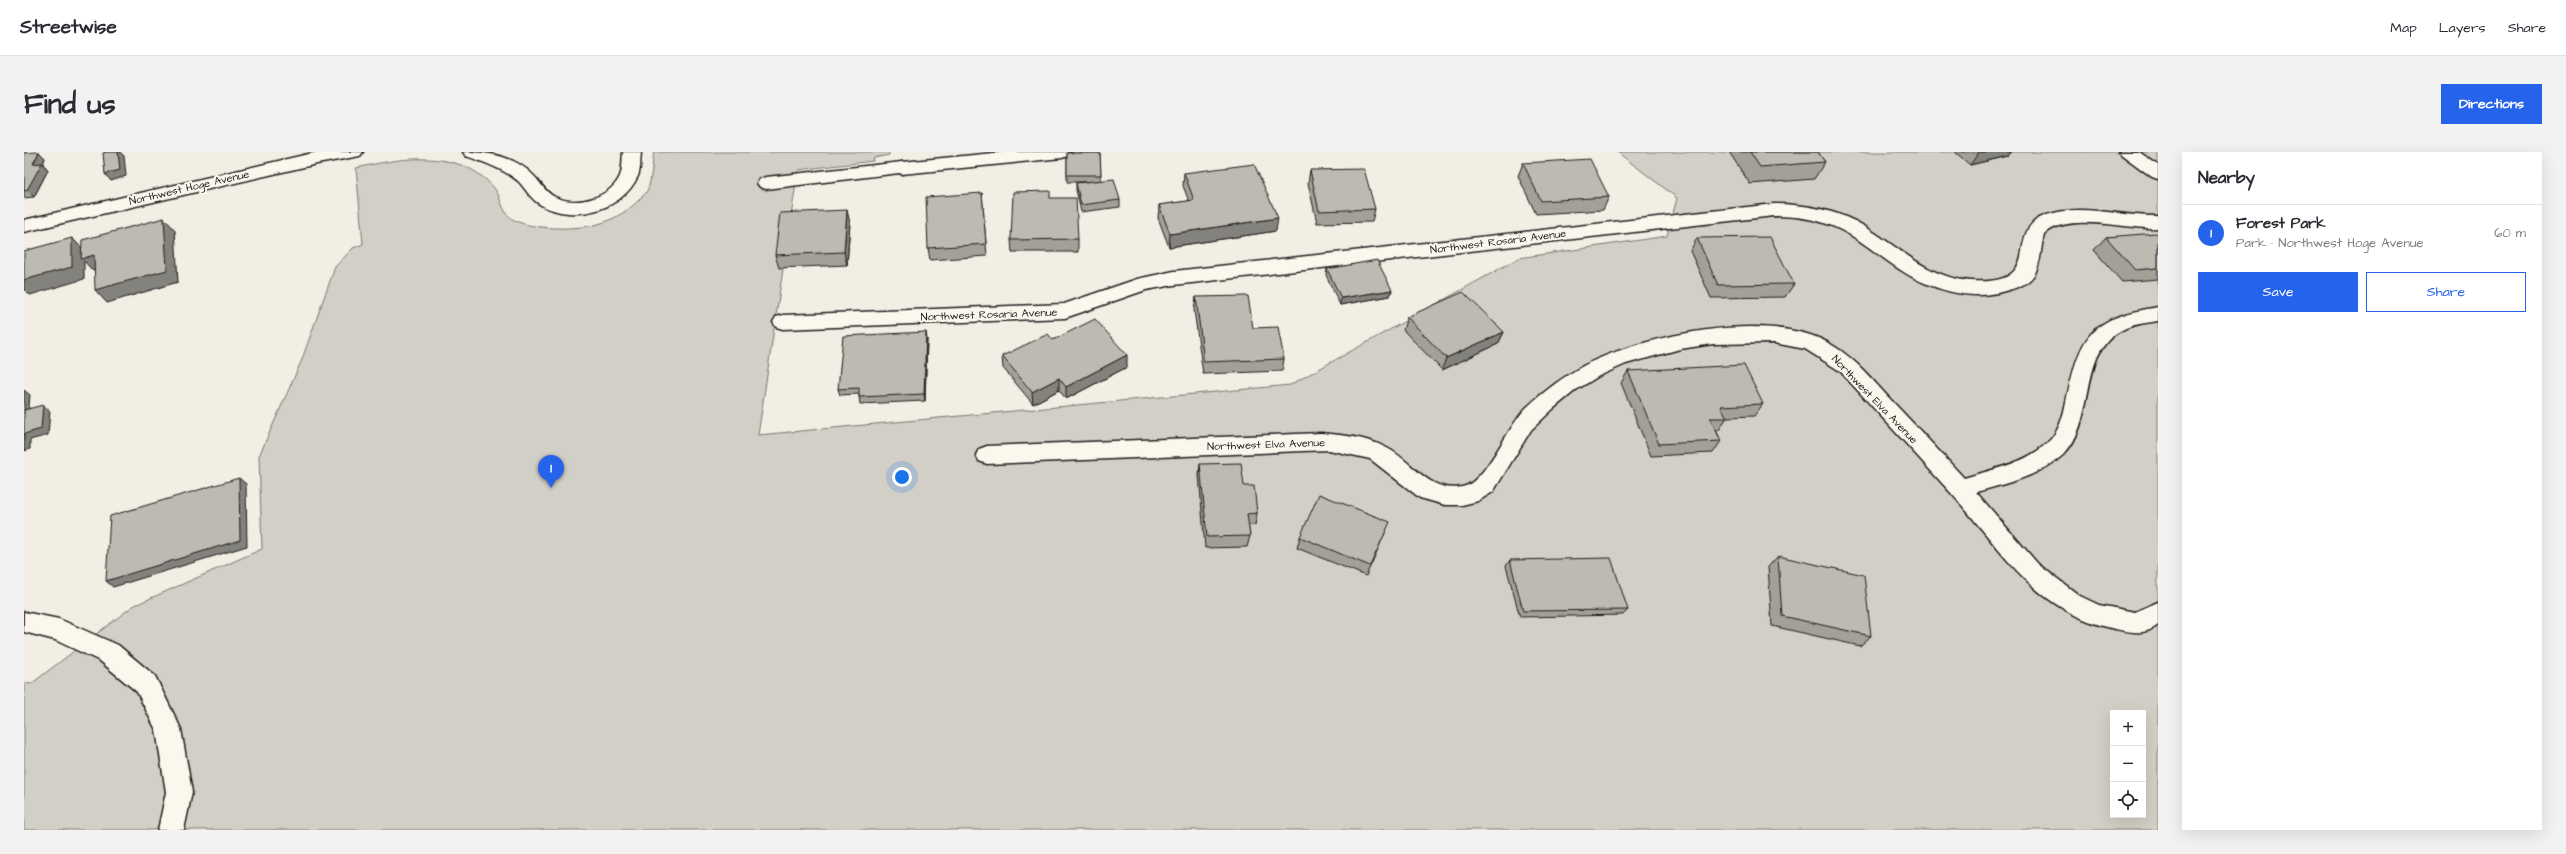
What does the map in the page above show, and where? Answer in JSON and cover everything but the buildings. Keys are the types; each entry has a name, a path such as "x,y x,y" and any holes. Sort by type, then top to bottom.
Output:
{"street":[{"name":"Northwest Hoge Avenue","path":"24,226 317,158 354,152"},
{"path":"472,152 523,175 546,200 558,206 583,207 608,198 624,186 630,175 632,152"},
{"path":"766,183 1062,152"},
{"path":"2128,152 2158,173"},
{"name":"Northwest Rosaria Avenue","path":"782,322 1065,311 1144,284 1174,278 1774,210 1810,212 1831,218 1857,230 1910,269 1934,280 1964,287 1988,288 2000,286 2020,278 2030,264 2031,241 2039,228 2049,222 2066,217 2088,216 2140,224 2158,222"},
{"path":"1960,488 2034,463 2055,449 2070,430 2088,350 2105,328 2139,316 2158,314"},
{"name":"Northwest Elva Avenue","path":"987,456 1321,440 1352,444 1385,457 1420,487 1433,494 1455,498 1477,492 1485,486 1525,423 1570,383 1628,355 1684,341 1746,335 1802,340 1832,354 1847,366 1960,488 2036,576 2056,595 2082,610 2112,619 2142,622 2158,612"},
{"path":"24,622 59,630 109,653 146,684 168,729 179,792 171,830"}],"shaded area":[{"path":"654,152 889,152 889,155 874,158 873,161 798,170 758,435 1290,385 1519,258 1667,236 1677,198 1617,152 2158,152 2158,830 24,830 24,683 31,684 133,606 262,549 259,456 301,362 335,267 353,248 363,244 356,168 383,162 410,159 437,160 464,166 487,180 497,192 507,214 514,220 532,226 555,228 589,226 604,222 620,215 635,204 645,194 649,187"}],"place":[{"name":"Forest Park","path":"551,488"}]}
